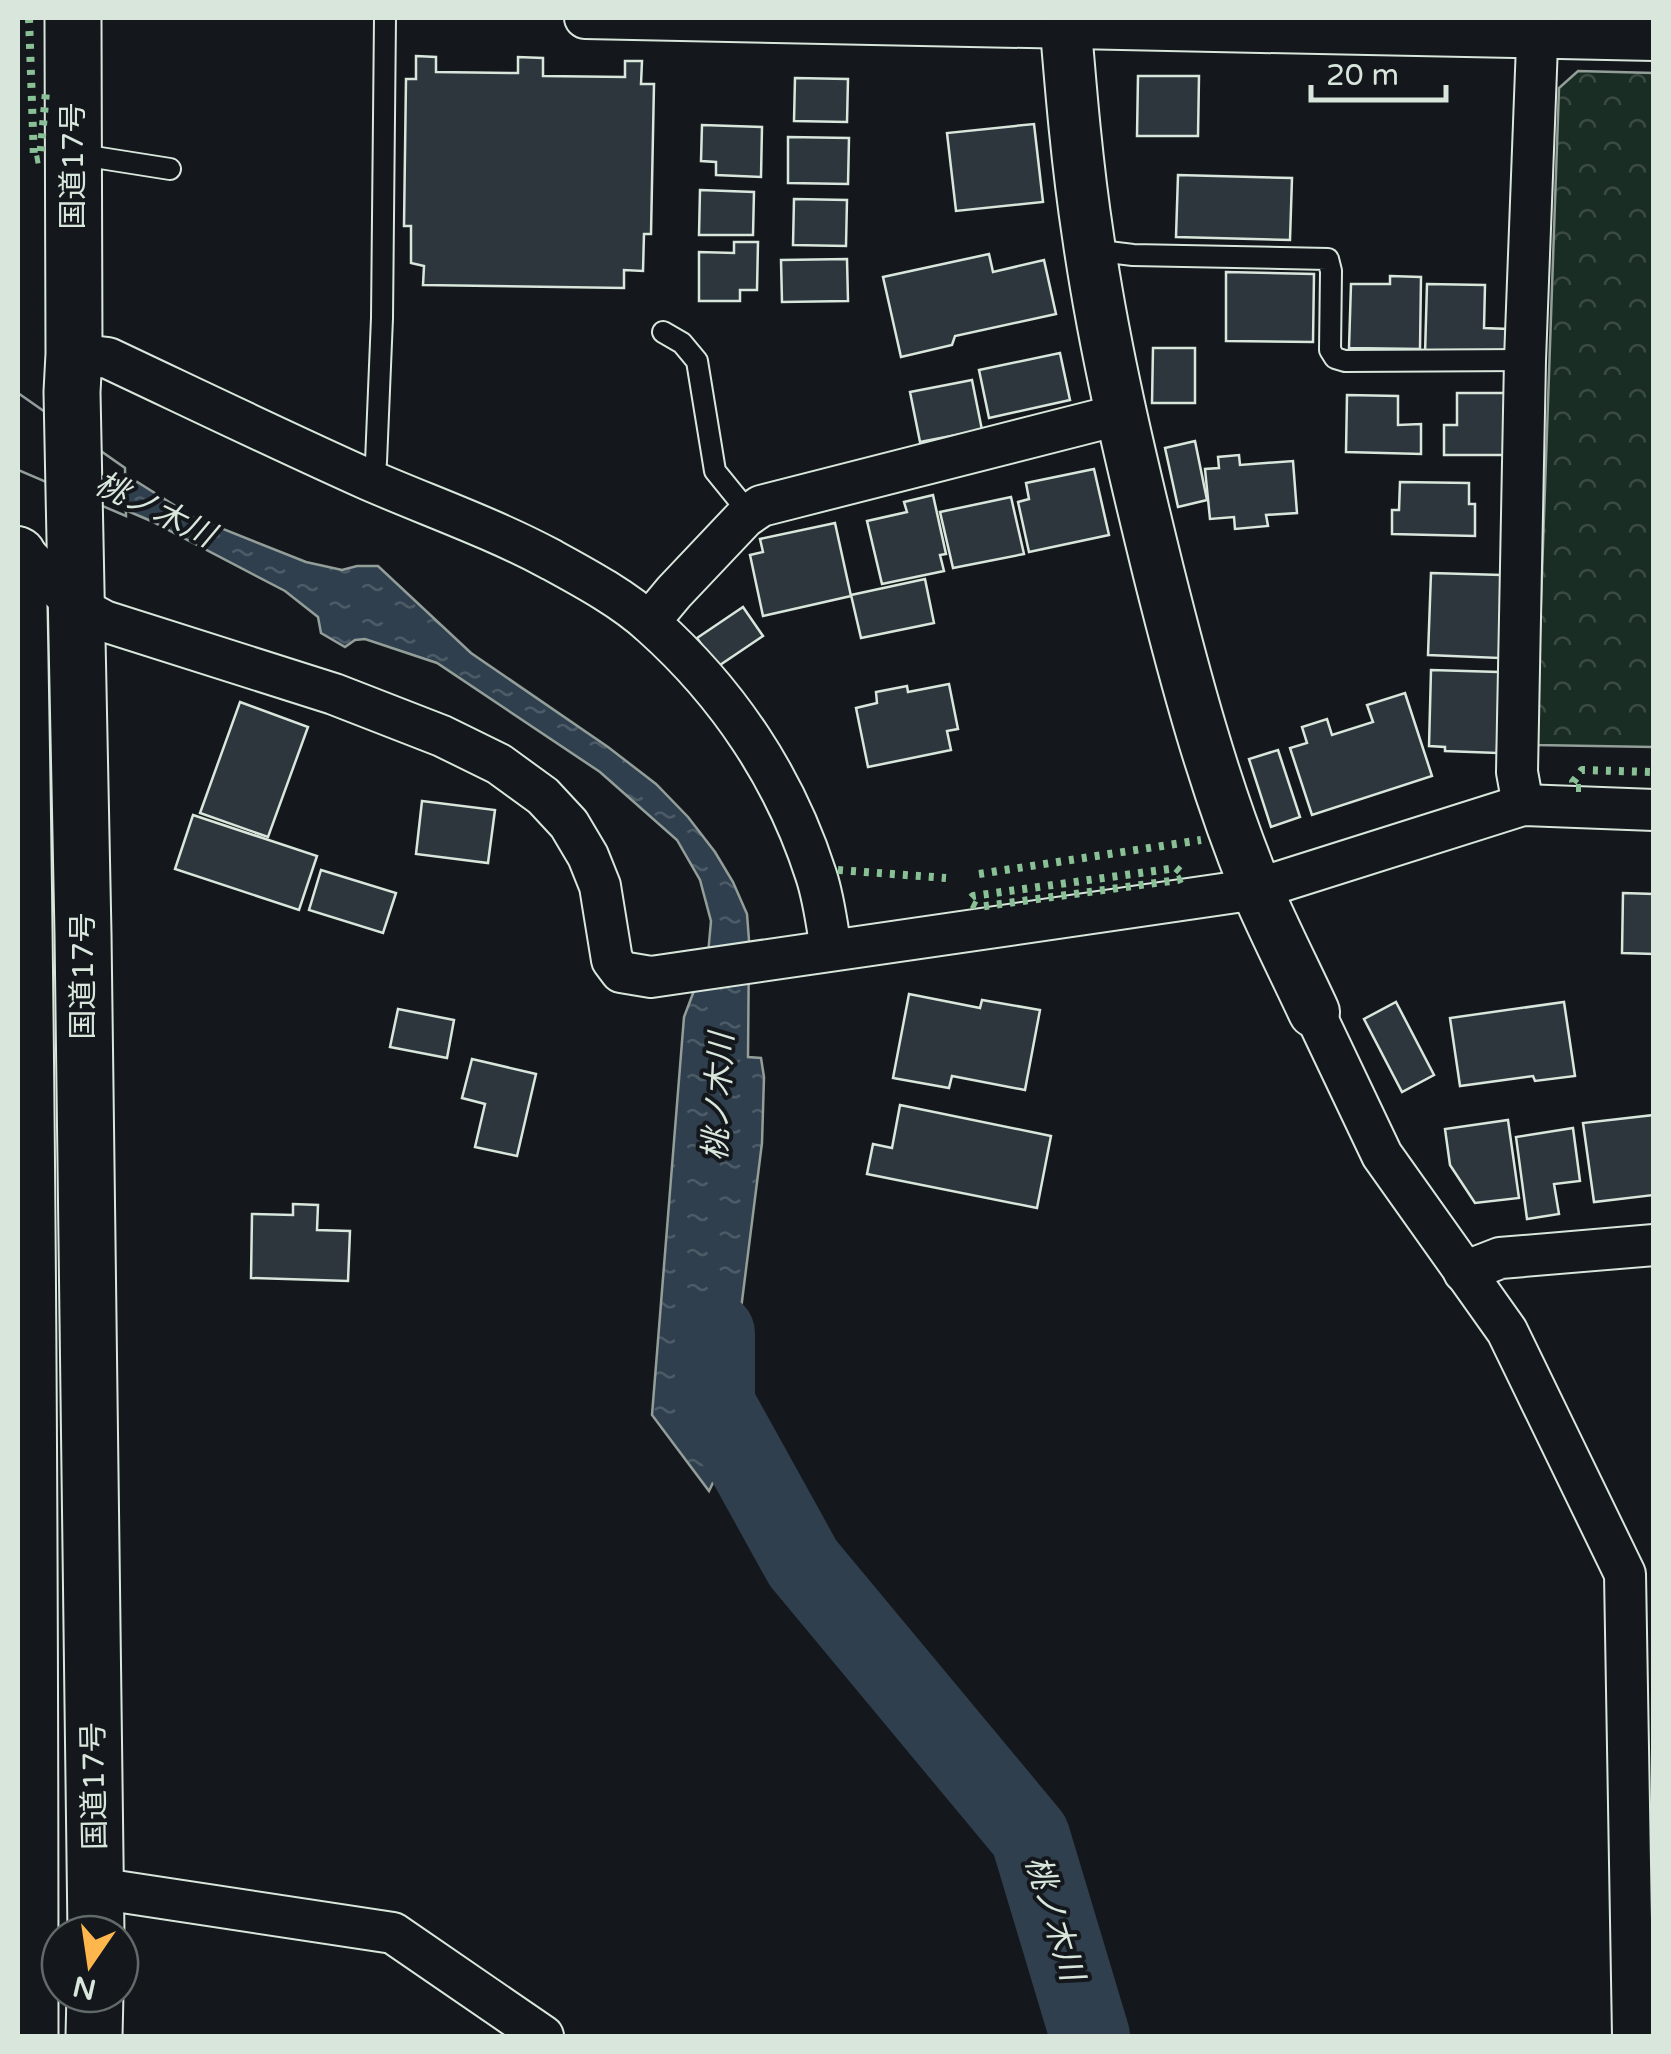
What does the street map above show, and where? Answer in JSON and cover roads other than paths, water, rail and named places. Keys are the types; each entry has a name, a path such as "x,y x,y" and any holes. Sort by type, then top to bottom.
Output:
{"highway":[{"name":"国道17号","path":"72,18 74,522 84,934 96,1911"},
{"name":"国道17号","path":"18,555 30,2036"}],"street":[{"path":"585,18 1538,28 1654,40"},
{"path":"1066,23 1090,250 1122,414 1204,742 1256,888 1382,1155 1507,1331 1624,1574 1640,2030"},
{"path":"1523,805 1517,772 1525,360 1538,28"},
{"path":"73,373 108,358 548,558 649,622 736,715 762,753 784,794 817,877 831,950"},
{"path":"649,622 760,506 1122,414"},
{"path":"18,547 76,606 123,628 334,694 442,736 499,764 543,796 568,824 588,856 600,886 612,960 621,972 652,976 1256,888 1523,805 1654,810"},
{"path":"1464,1272 1500,1258 1654,1245"},
{"path":"96,1911 393,1934 543,2036"}],"lane":[{"path":"367,478 376,462 382,318 386,18"},
{"path":"73,154 170,168"},
{"path":"1090,250 1132,255 1328,259 1330,350 1336,358 1525,360"},
{"path":"663,332 682,343 697,361 715,471 750,514"}],"water":[{"path":"18,398 193,517 306,562 342,570 378,566 471,653 656,784 715,852 747,914 748,1057 761,1058 764,1077 762,1143 741,1309 752,1400 709,1491 652,1415 684,1017 708,954 711,921 700,880 677,840 600,772 437,663 365,639 345,647 321,633 318,617 285,591 151,521 18,464"}],"waterway":[{"name":"桃ノ木川","path":"715,1333 715,1404 803,1563 1030,1836 1090,2036"}]}
